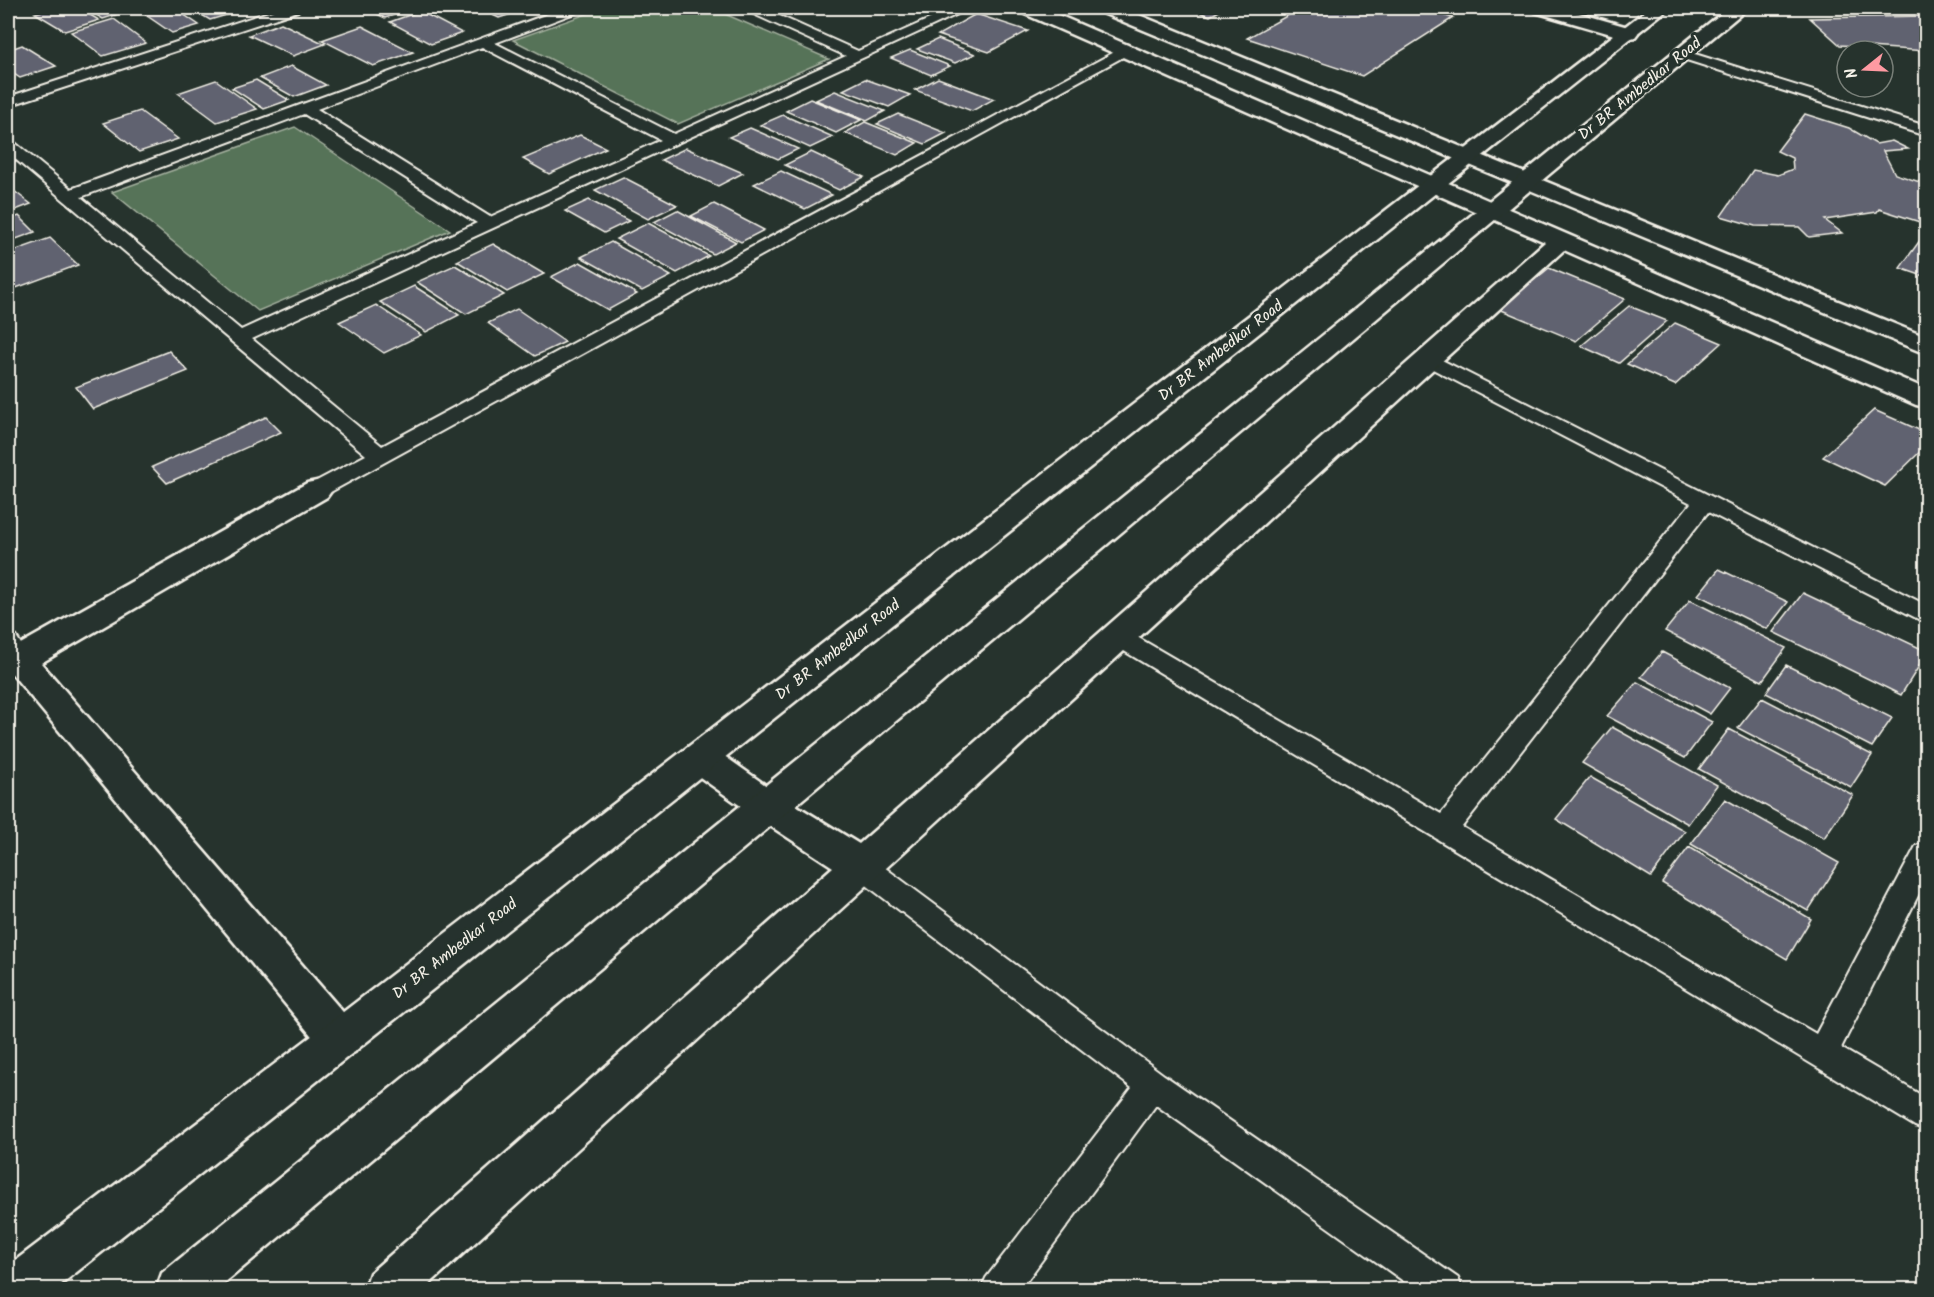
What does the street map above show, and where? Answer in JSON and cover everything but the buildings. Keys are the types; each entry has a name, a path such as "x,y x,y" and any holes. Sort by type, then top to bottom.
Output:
{"street":[{"path":"1107,8 1926,346"},
{"path":"1542,8 1628,33"},
{"name":"Dr BR Ambedkar Road","path":"15,1290 340,1039 1660,8"},
{"name":"Dr BR Ambedkar Road","path":"179,1290 1739,8"},
{"path":"1043,10 1127,51 1436,183 1926,399"},
{"path":"387,1290 1562,238"},
{"path":"317,490 11,656 340,1039"},
{"path":"700,758 768,806 862,866"}],"lane":[{"path":"8,102 293,8"},
{"path":"69,196 575,8"},
{"path":"752,8 857,56"},
{"path":"238,338 964,8"},
{"path":"483,42 674,140"},
{"path":"317,490 1127,51"},
{"path":"1682,54 1926,131"},
{"path":"305,108 490,224"},
{"path":"8,145 379,455"},
{"path":"1428,359 1926,615"},
{"path":"1444,830 1705,501"},
{"path":"1117,636 1926,1115"},
{"path":"1822,1053 1926,854"},
{"path":"862,866 1153,1085 1446,1290"},
{"path":"998,1290 1153,1085"}],"green space":[{"path":"603,8 711,8 829,59 678,124 513,40"},
{"path":"295,127 450,230 258,311 112,192"}]}
